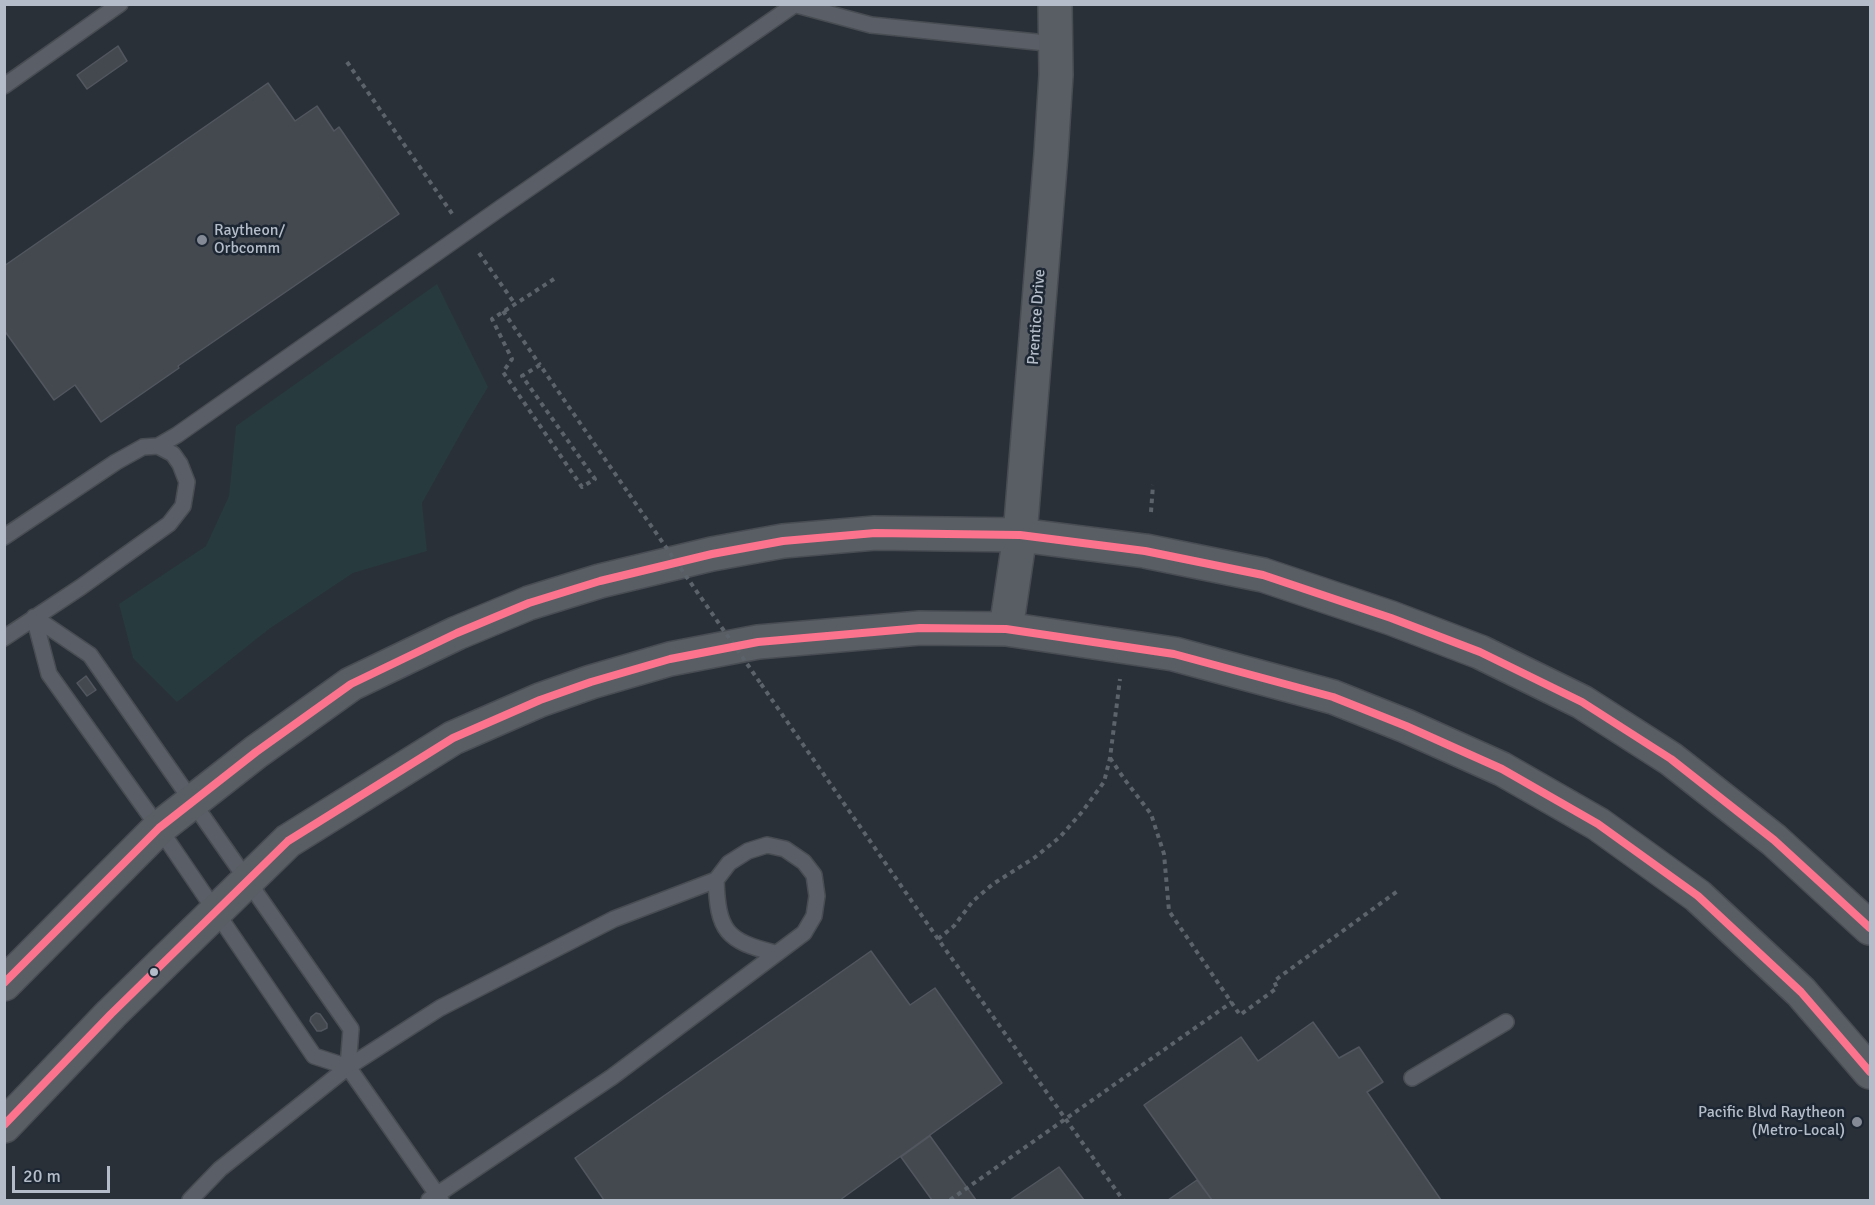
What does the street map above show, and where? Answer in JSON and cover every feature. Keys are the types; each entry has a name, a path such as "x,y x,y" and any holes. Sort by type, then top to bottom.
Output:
{"main road":[{"name":"Prentice Drive","path":"1006,629 1020,535 1051,154 1056,75 1055,4"},
{"path":"4,984 159,828 256,752 351,684 457,633 529,603 600,581 712,554 783,540 875,533 1020,535 1145,551 1263,575 1391,618 1480,652 1582,702 1671,759 1774,840 1870,928"},
{"path":"4,1126 111,1014 288,841 453,738 540,700 591,682 670,659 758,642 920,628 1006,629 1174,654 1333,697 1406,726 1502,769 1598,824 1698,896 1802,992 1870,1072"}],"lane":[{"path":"4,86 120,4"},
{"path":"4,537 116,462 143,447 158,446 794,5 872,24 1056,44"},
{"path":"4,638 81,587 169,524 183,506 187,482 180,464 172,454 158,446"},
{"path":"34,617 90,655 351,1029 348,1067"},
{"path":"34,617 49,674 159,828 314,1056 348,1067 436,1198 612,1077 804,933 814,916 817,896 814,875 804,862 785,849 767,845 748,851 729,862 716,880 614,919 440,1008 348,1067 220,1169 190,1200"},
{"path":"716,880 717,906 722,924 735,938 748,946 775,953"},
{"path":"1412,1078 1506,1022"}],"path":[{"path":"348,62 515,304"},
{"path":"540,365 522,376 595,479 582,487 503,372 512,359 492,318 554,279"},
{"path":"503,311 938,939 1123,1200"},
{"path":"1150,512 1153,485"},
{"path":"938,939 954,926 973,901 993,884 1034,858 1060,837 1104,782 1110,758 1120,678"},
{"path":"1110,758 1152,814 1164,854 1168,911 1240,1015 1277,988 1274,981 1399,890"},
{"path":"950,1200 1232,1002"}],"green space":[{"path":"437,284 488,387 422,503 427,551 353,573 269,629 177,702 133,658 119,604 206,546 229,496 236,426"}],"building":[{"path":"118,46 127,61 87,89 77,75"},
{"name":"Raytheon/ Orbcomm","path":"268,83 295,121 317,106 334,131 339,127 399,214 178,366 179,368 101,422 75,385 54,400 4,330 4,266"},
{"path":"86,676 96,690 87,696 77,683"},
{"path":"871,951 910,1005 935,988 1002,1083 840,1200 604,1200 575,1158"},
{"path":"316,1013 320,1014 327,1024 327,1028 321,1031 317,1031 310,1021"},
{"path":"1313,1022 1339,1058 1359,1047 1383,1082 1367,1092 1441,1200 1212,1200 1144,1105 1241,1037 1258,1061"},
{"path":"930,1136 976,1200 932,1200 901,1157"},
{"path":"1059,1167 1084,1200 1010,1200"},
{"path":"1197,1180 1212,1200 1168,1200"}],"transit line":[{"path":"4,983 159,828 256,752 351,684 457,633 529,603 600,581 712,554 783,541 875,533 1020,535 1145,551 1263,575 1391,618 1480,652 1582,702 1671,759 1774,840 1870,928"},
{"path":"4,1125 111,1014 288,841 453,738 540,700 591,682 670,659 758,642 920,628 1006,629 1174,654 1333,697 1406,726 1502,769 1598,824 1698,896 1801,992 1870,1072"}],"place":[{"name":"Raytheon/ Orbcomm","path":"202,240"},
{"name":"Pacific Blvd Raytheon (Metro-Local)","path":"1857,1122"}]}
